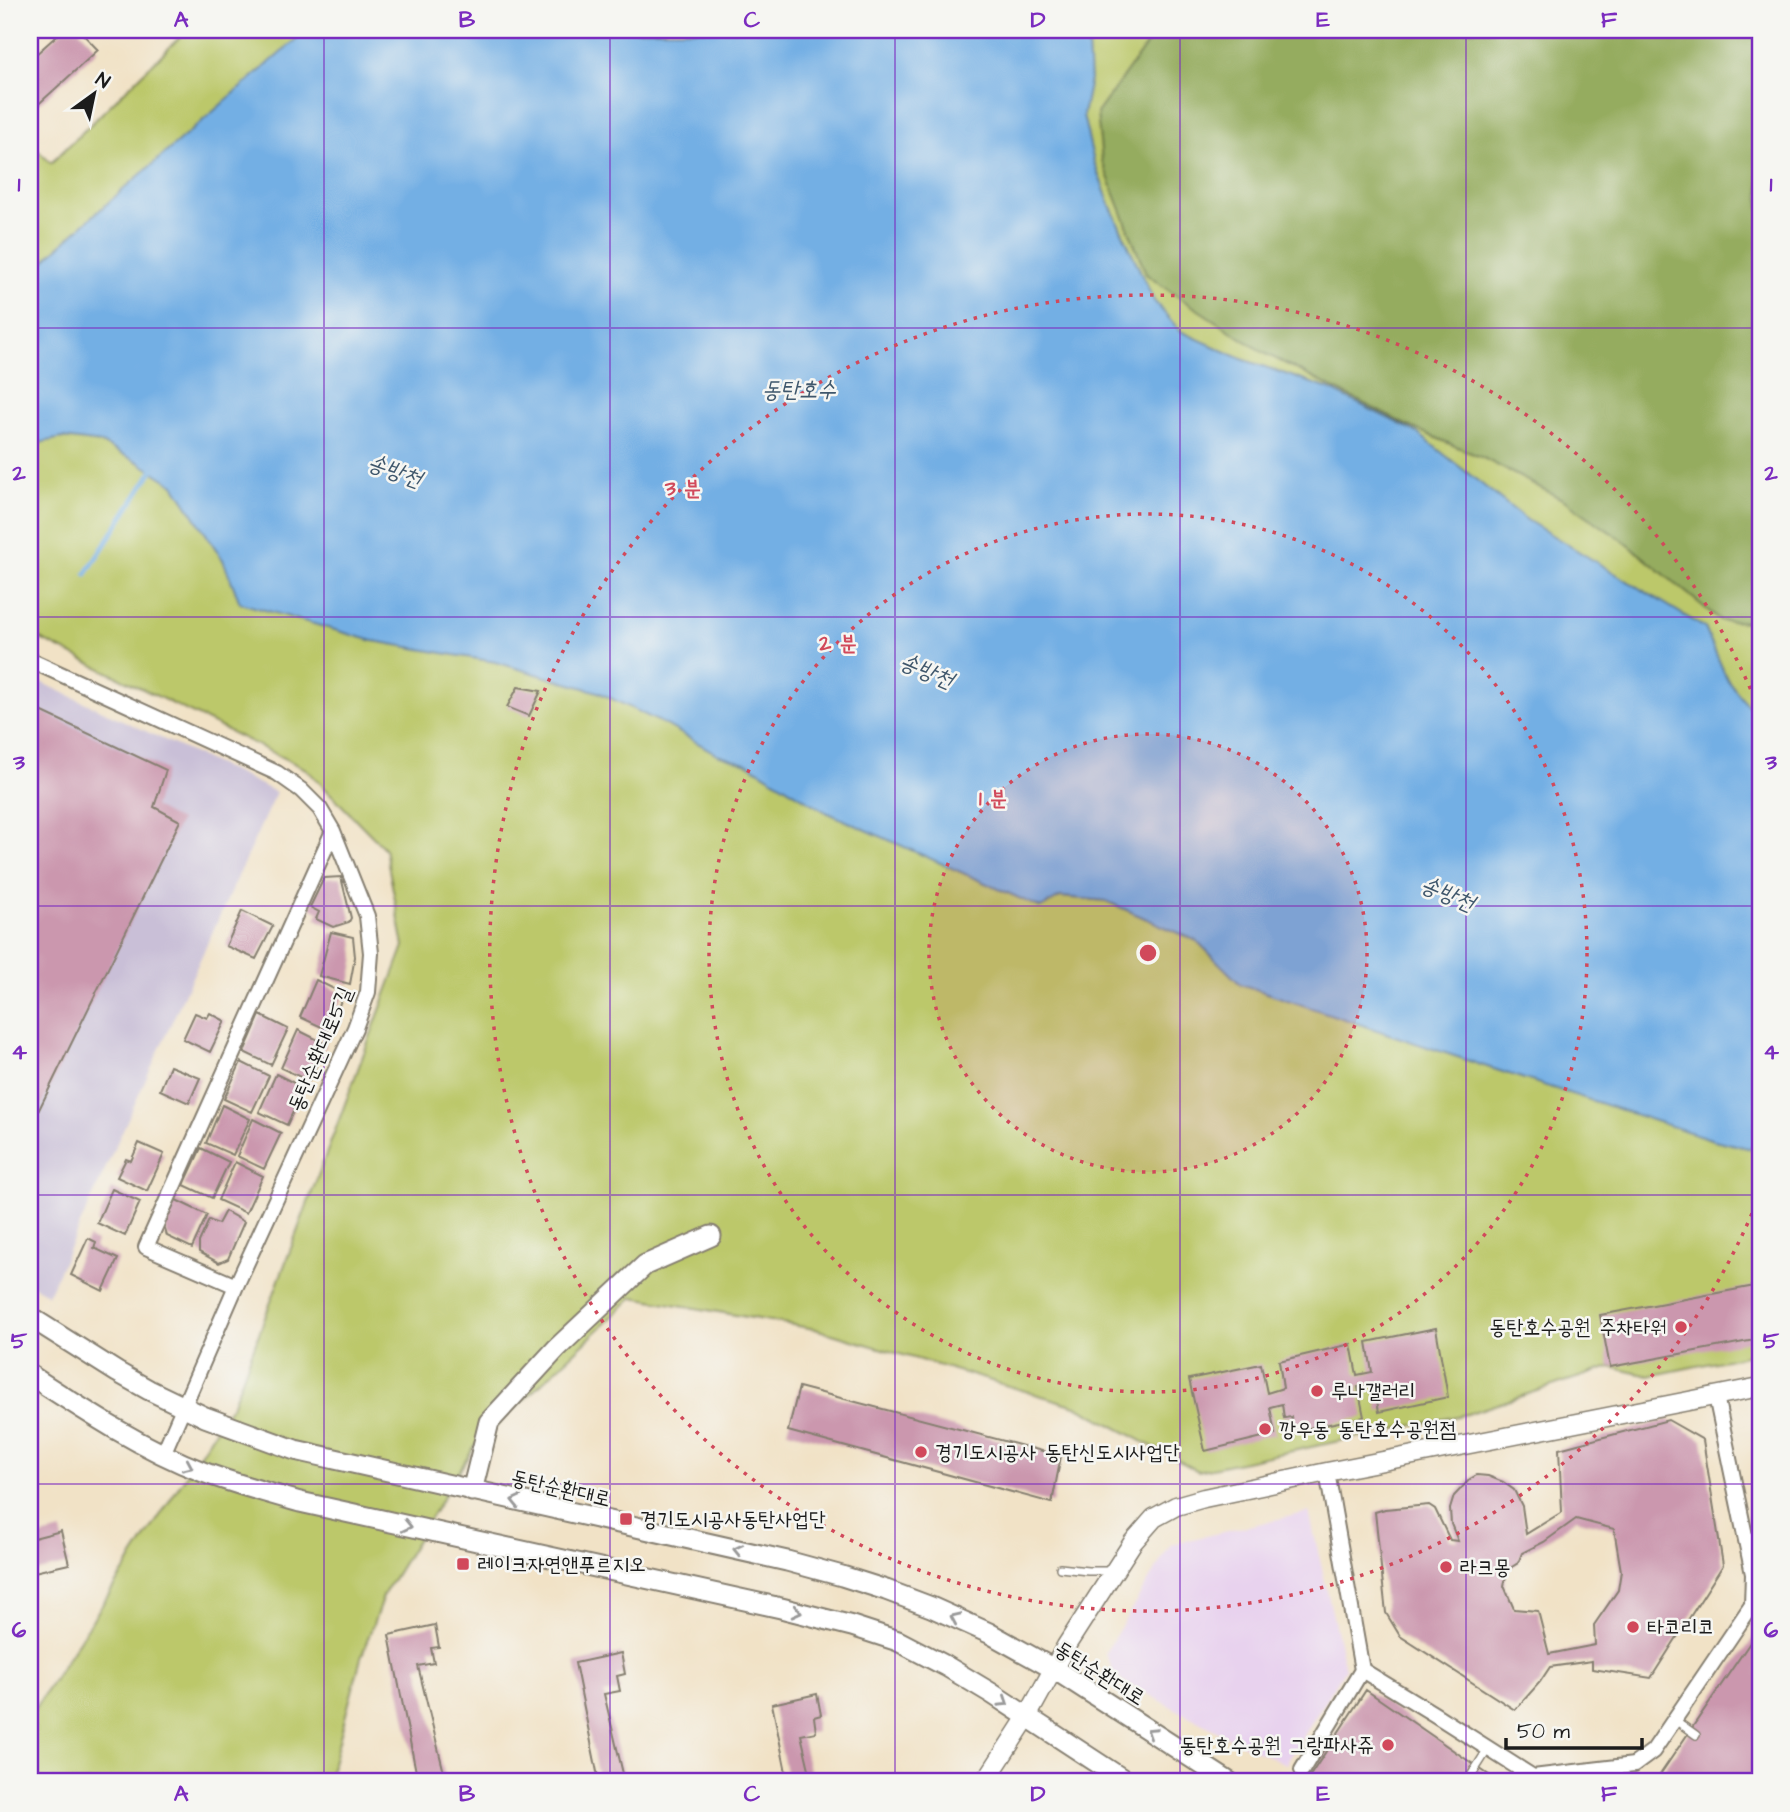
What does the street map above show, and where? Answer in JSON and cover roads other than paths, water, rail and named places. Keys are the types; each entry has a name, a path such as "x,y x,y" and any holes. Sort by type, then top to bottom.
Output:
{"main road":[{"path":"472,1491 489,1422 557,1348 645,1265 712,1236"},
{"name":"동탄순환대로","path":"30,1317 117,1372 182,1406 217,1422 295,1450 787,1561 842,1576 930,1607 989,1633 1054,1669 1229,1782"},
{"path":"30,1375 131,1438 163,1454 203,1472 300,1502 781,1608 898,1641 946,1666 1127,1782"}],"street":[{"name":"동탄순환대로5길","path":"30,660 277,773 301,790 320,809 333,831 367,916 371,953 368,992 355,1028 236,1286 163,1454"},
{"path":"236,1286 146,1247 333,831"},
{"path":"985,1782 1027,1717 1066,1646 1133,1542 1154,1518 1176,1506 1327,1472 1760,1387"},
{"path":"1362,1670 1533,1777 1634,1765 1653,1751 1752,1605 1756,1591 1753,1574 1754,1551 1716,1396"},
{"path":"1302,1770 1362,1670 1327,1472"}],"lane":[{"path":"1060,1568 1114,1571"},
{"path":"1674,1719 1696,1735"},
{"path":"1467,1782 1489,1749"}],"water":[{"name":"동탄호수","path":"307,30 1084,30 1088,43 1090,80 1083,115 1094,162 1110,205 1154,301 1180,331 1242,359 1329,389 1416,432 1527,520 1705,628 1727,679 1748,706 1760,711 1760,1151 1714,1140 1240,984 1197,941 1106,901 1060,897 1041,908 826,812 748,764 717,754 666,725 598,692 495,662 373,641 240,603 223,560 174,485 101,443 62,438 30,445 30,284 39,267 87,221"}],"waterway":[{"path":"86,574 152,471"}],"place":[{"name":"동탄호수공원 주차타워","path":"1681,1327"},
{"name":"루나갤러리","path":"1317,1391"},
{"name":"깡우동 동탄호수공원점","path":"1265,1429"},
{"name":"경기도시공사 동탄신도시사업단","path":"921,1452"},
{"name":"경기도시공사동탄사업단","path":"626,1519"},
{"name":"레이크자연앤푸르지오","path":"463,1564"},
{"name":"라크몽","path":"1446,1567"},
{"name":"타코리코","path":"1633,1627"},
{"name":"동탄호수공원 그랑파사쥬","path":"1388,1745"}],"water label":[{"name":"송방천","path":"395,470"},
{"name":"송방천","path":"927,670"},
{"name":"송방천","path":"1448,893"}]}
